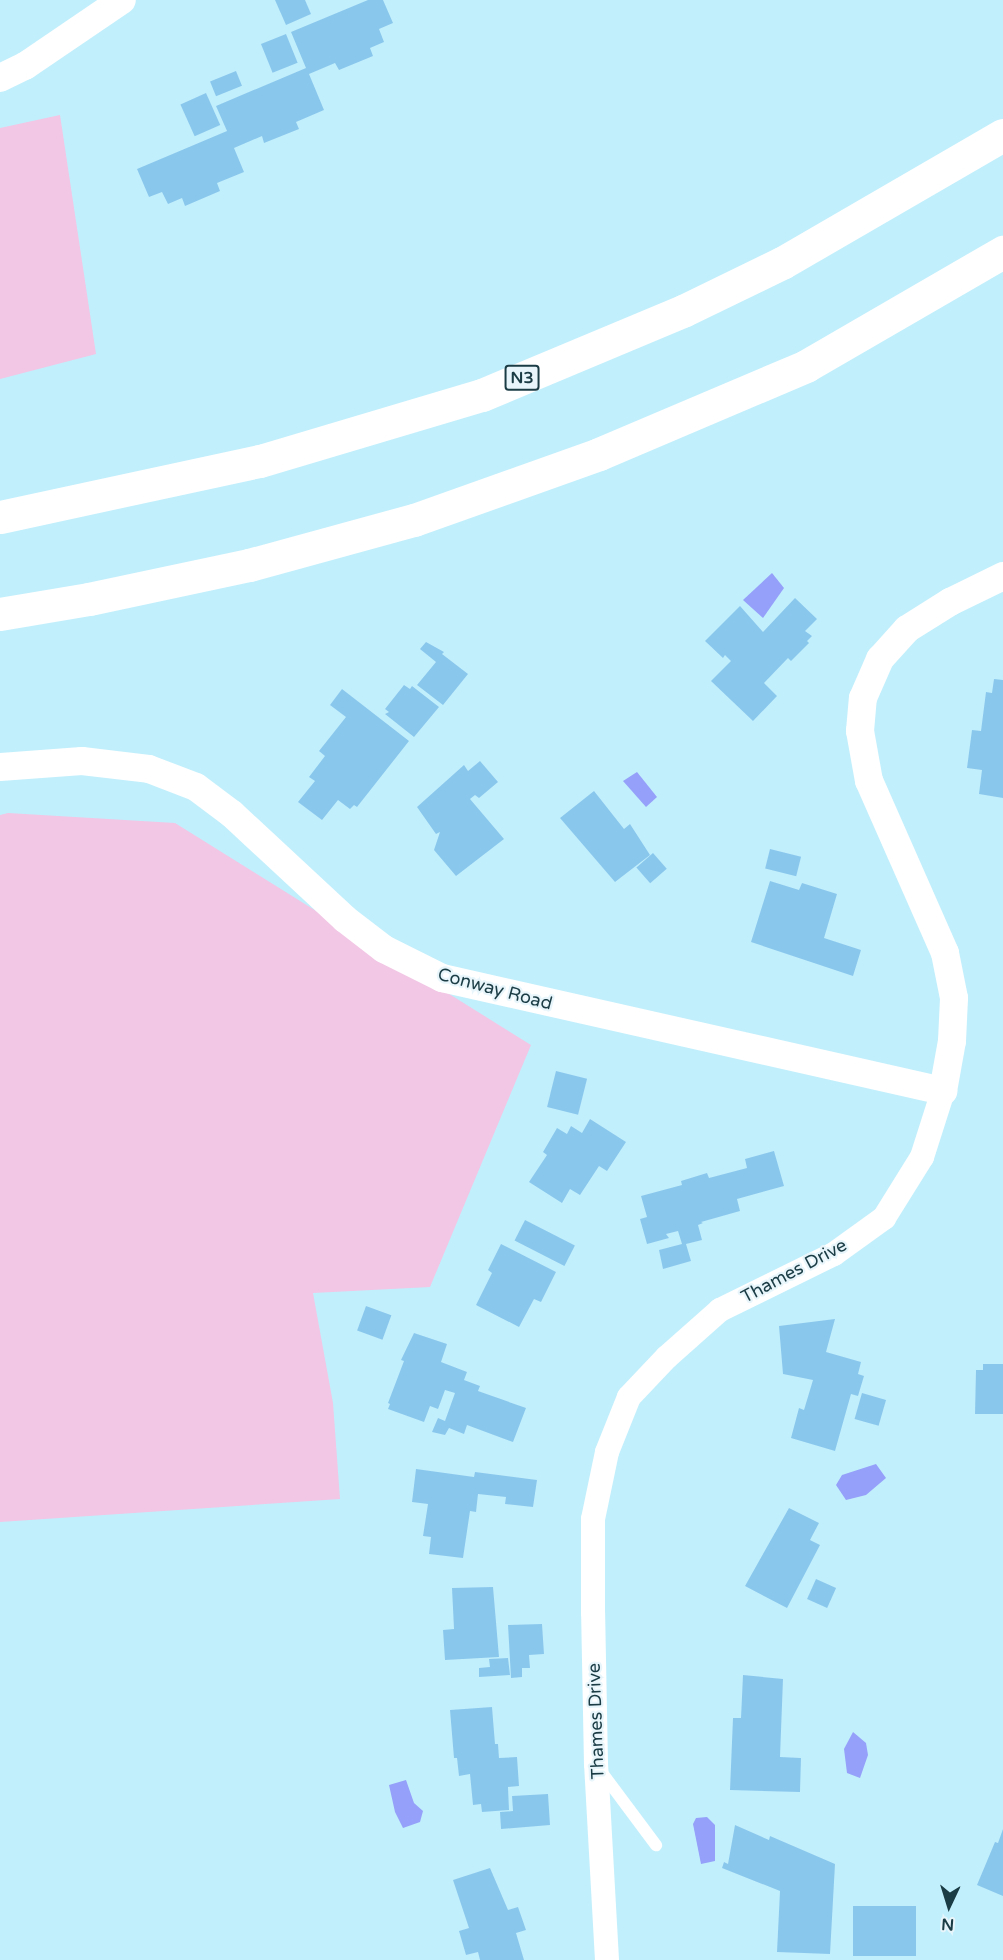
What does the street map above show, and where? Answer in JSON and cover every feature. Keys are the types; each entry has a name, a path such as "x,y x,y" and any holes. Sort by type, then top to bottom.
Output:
{"highway":[{"name":"N3","path":"0,517 260,460 482,395 683,311 772,268 879,209 1003,135"},
{"path":"0,614 88,599 249,565 414,520 599,454 806,366 1003,252"}],"street":[{"path":"0,78 25,66 122,0"},
{"name":"Thames Drive","path":"607,1960 596,1764 593,1519 607,1452 629,1397 667,1357 720,1310 834,1254 884,1218 922,1157 943,1091 952,1041 954,998 945,953 869,781 860,731 863,698 880,659 907,629 950,602 1003,576"},
{"name":"Conway Road","path":"0,767 82,761 149,769 196,787 232,814 345,919 384,948 442,978 943,1091"}],"lane":[{"path":"596,1764 656,1845"}],"shaded area":[{"path":"60,115 96,354 0,379 0,128"},
{"path":"8,813 175,823 531,1045 430,1287 313,1293 333,1403 340,1499 0,1522 0,815"}],"water":[{"path":"772,573 784,588 763,618 743,600"},
{"path":"637,772 657,797 646,807 623,781"},
{"path":"876,1464 886,1478 866,1495 846,1500 836,1485 842,1475"},
{"path":"853,1732 866,1743 868,1755 860,1778 847,1773 844,1749"},
{"path":"406,1780 414,1803 423,1811 420,1822 403,1828 395,1812 389,1785"},
{"path":"707,1817 715,1825 715,1861 701,1864 693,1824 696,1818"}],"building":[{"path":"275,0 305,0 311,14 286,25"},
{"path":"368,0 383,0 393,23 379,29 384,42 370,48 373,56 339,70 335,63 309,74 324,110 296,122 299,129 264,143 262,136 234,148 244,172 217,183 220,191 185,206 182,198 168,204 162,192 149,197 137,169 227,131 216,106 306,68 291,32"},
{"path":"286,34 298,63 273,73 261,44"},
{"path":"236,71 242,86 216,96 210,81"},
{"path":"206,93 220,125 195,136 180,104"},
{"path":"795,598 817,619 805,631 812,636 807,641 809,643 791,661 788,658 764,683 777,696 753,721 711,681 731,661 725,655 723,658 705,641 740,606 763,632"},
{"path":"426,642 444,652 442,654 468,674 443,705 417,685 436,662 420,649"},
{"path":"994,679 1003,680 1003,798 979,794 982,770 967,768 972,730 981,731 986,692 992,693"},
{"path":"404,685 410,689 412,686 439,707 414,737 385,714 389,712 385,709"},
{"path":"342,689 409,741 357,807 354,805 350,809 338,800 322,820 298,802 315,781 309,777 325,756 319,751 346,717 330,705"},
{"path":"480,761 498,782 479,798 475,795 470,799 504,839 456,876 434,850 440,832 436,834 417,807 464,765 468,771"},
{"path":"594,791 624,829 630,824 650,855 615,882 560,818"},
{"path":"770,849 801,857 796,876 765,868"},
{"path":"653,853 667,869 650,883 636,867"},
{"path":"770,881 799,890 802,883 837,894 824,938 861,950 853,976 751,942"},
{"path":"556,1071 587,1079 578,1115 547,1107"},
{"path":"590,1119 626,1142 607,1171 599,1166 580,1195 570,1189 562,1203 529,1182 547,1155 543,1152 557,1128 567,1134 571,1126 582,1133"},
{"path":"774,1151 784,1186 737,1199 740,1211 701,1222 703,1223 698,1225 702,1240 686,1244 691,1261 663,1269 659,1250 682,1244 678,1231 666,1234 669,1238 647,1244 640,1219 647,1217 641,1196 682,1185 681,1181 707,1173 709,1178 747,1168 745,1159"},
{"path":"525,1220 575,1245 564,1266 515,1240"},
{"path":"501,1244 556,1272 541,1302 534,1299 519,1327 476,1305 492,1273 488,1270"},
{"path":"366,1306 391,1315 382,1340 357,1330"},
{"path":"835,1319 826,1352 861,1362 858,1374 864,1376 858,1396 851,1394 835,1451 791,1438 799,1408 804,1410 813,1380 783,1374 779,1326"},
{"path":"414,1333 447,1344 441,1362 467,1372 464,1380 480,1386 478,1391 526,1408 513,1442 467,1425 464,1434 449,1428 445,1435 432,1432 438,1418 445,1421 455,1393 445,1390 438,1409 430,1406 424,1422 388,1409 390,1404 388,1403 404,1361 401,1360"},
{"path":"983,1364 1003,1364 1003,1414 975,1414 976,1370 983,1370"},
{"path":"862,1393 886,1400 879,1426 855,1419"},
{"path":"416,1469 474,1477 475,1472 537,1480 533,1507 505,1504 506,1497 478,1494 476,1512 470,1511 463,1558 429,1554 431,1537 423,1536 428,1504 412,1502"},
{"path":"789,1508 819,1523 810,1540 820,1545 787,1608 745,1586"},
{"path":"816,1579 836,1588 827,1608 807,1599"},
{"path":"493,1587 499,1657 445,1660 443,1630 454,1629 452,1588"},
{"path":"542,1624 544,1654 529,1655 530,1668 522,1668 522,1677 511,1678 508,1625"},
{"path":"508,1658 510,1675 479,1677 479,1668 490,1667 489,1659"},
{"path":"743,1675 783,1679 780,1757 801,1758 800,1792 730,1790 733,1718 741,1718"},
{"path":"492,1707 495,1744 498,1744 499,1758 517,1757 519,1786 508,1787 509,1810 482,1812 481,1804 473,1805 470,1774 459,1776 457,1758 454,1758 450,1710"},
{"path":"548,1794 550,1825 501,1829 500,1812 513,1811 512,1796"},
{"path":"735,1825 769,1840 770,1836 835,1864 830,1954 777,1952 780,1891 722,1868 724,1862 728,1864"},
{"path":"1003,1829 1003,1896 977,1885"},
{"path":"490,1868 508,1910 518,1907 526,1930 516,1933 524,1960 480,1960 478,1952 466,1955 459,1931 469,1928 453,1880"},
{"path":"853,1906 916,1906 916,1956 853,1956"}]}
